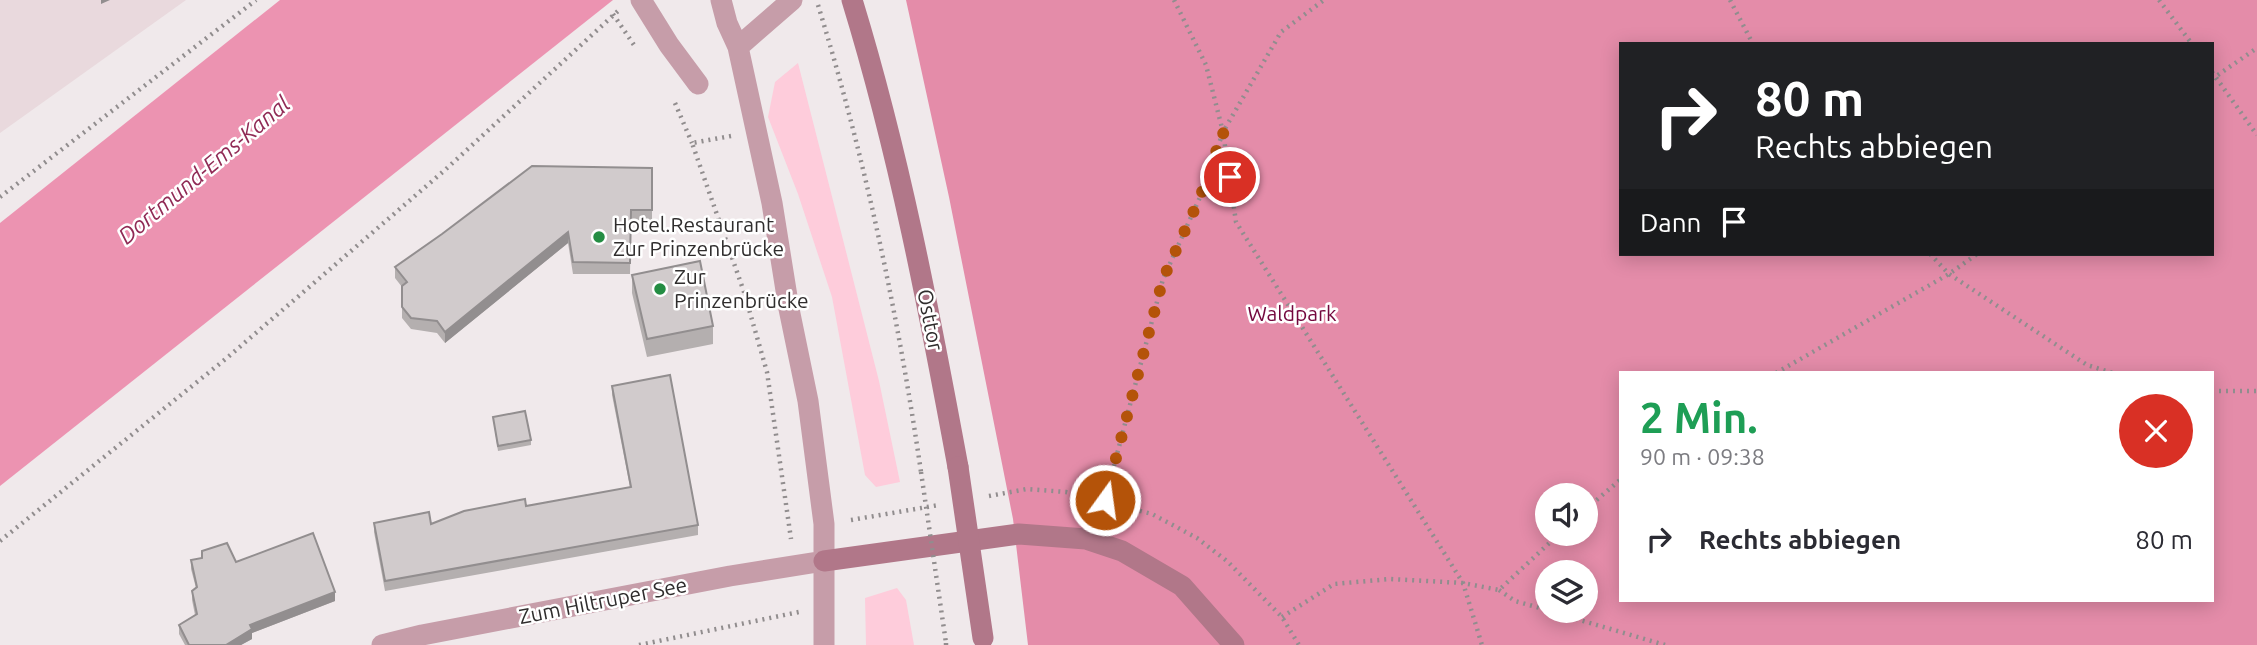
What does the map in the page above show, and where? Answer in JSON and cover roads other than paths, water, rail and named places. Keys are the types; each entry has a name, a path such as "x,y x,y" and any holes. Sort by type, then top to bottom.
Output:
{"main road":[{"name":"Osttor","path":"853,5 905,202 928,305 958,467 983,641"},
{"path":"824,561 1019,534 1086,539 1122,551 1182,586 1234,645"}],"street":[{"path":"721,0 727,23 738,47 772,202 789,309 808,401 824,524 824,645"},
{"path":"738,47 792,0"},
{"path":"637,6 698,84"},
{"name":"Zum Hiltruper See","path":"382,645 730,576 824,561"}],"water":[{"name":"Dortmund-Ems-Kanal","path":"280,0 613,0 0,486 0,223"}],"place":[{"name":"Hotel.Restaurant Zur Prinzenbrücke","path":"599,237"},
{"name":"Zur Prinzenbrücke","path":"660,289"}],"park label":[{"name":"Waldpark","path":"1292,314"}]}
